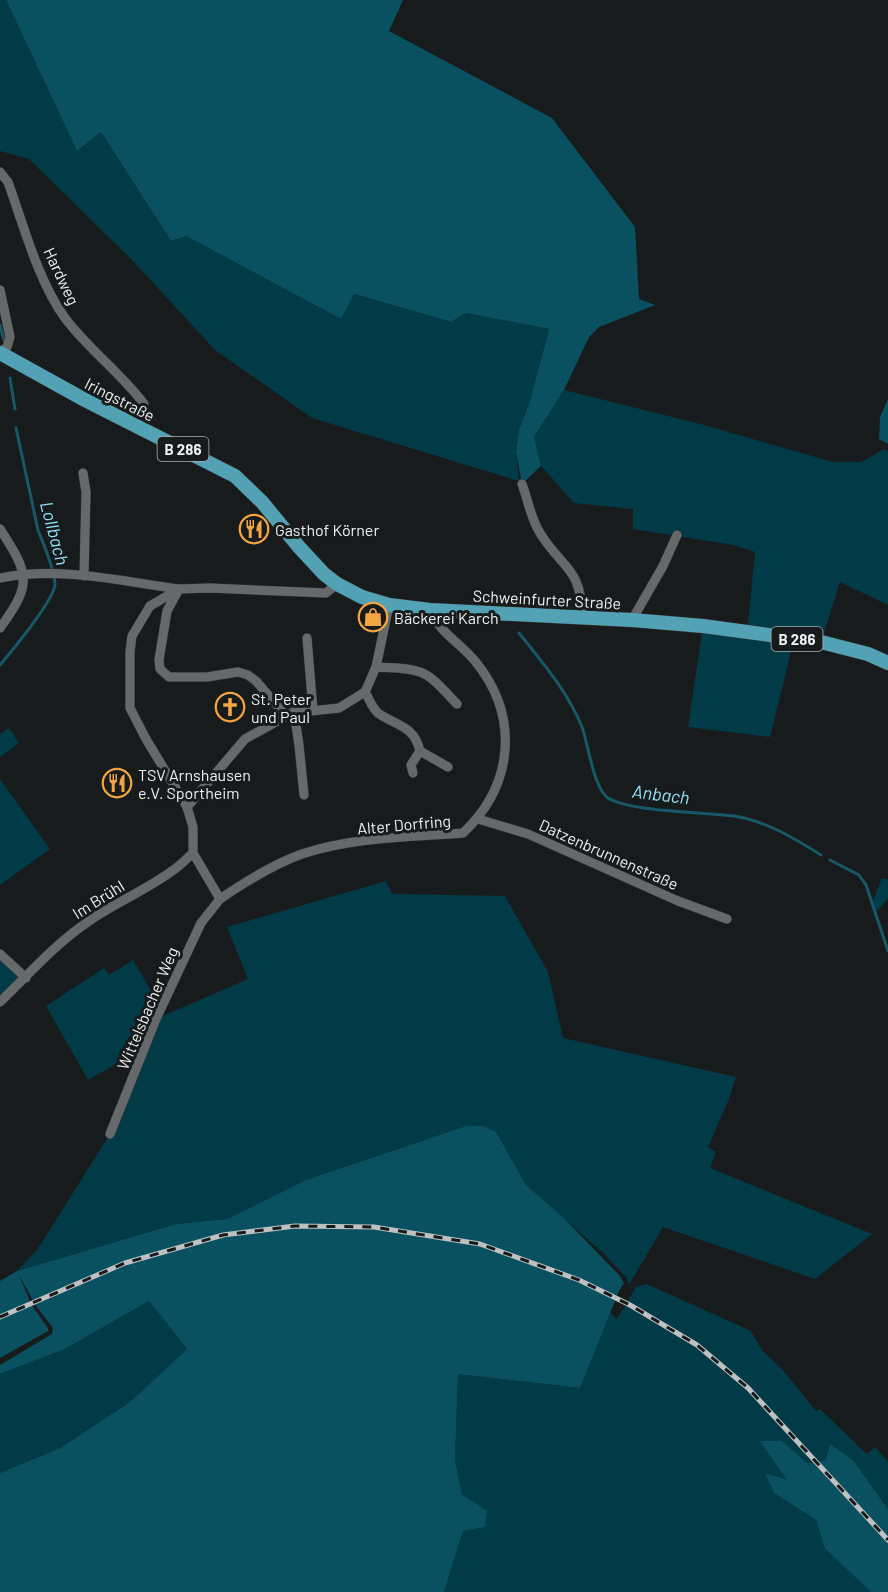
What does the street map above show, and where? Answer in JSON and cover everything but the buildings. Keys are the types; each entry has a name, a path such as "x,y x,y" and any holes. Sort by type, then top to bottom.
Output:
{"main road":[{"name":"Iringstraße","path":"0,353 85,400 235,476 262,502 299,547 337,584 362,597 389,605"},
{"name":"Schweinfurter Straße","path":"389,605 430,610 632,620 703,626 821,642 868,654 888,663"}],"street":[{"name":"Hardweg","path":"0,172 8,182 44,279 65,318 134,390 144,404"},
{"path":"0,290 10,337 7,347 0,353"},
{"path":"83,473 86,492 84,576"},
{"path":"522,484 539,532 573,573 580,590 582,618"},
{"path":"0,529 25,574 21,595 0,628"},
{"path":"632,620 663,566 677,535"},
{"path":"0,578 25,574 52,574 178,589 210,588 327,593 337,584"},
{"path":"178,589 167,611 159,660 160,669 169,677 207,677 238,672 256,681 290,714 304,795"},
{"path":"178,589 150,606 132,636 129,690 132,714 187,807 193,827 193,853 220,899"},
{"path":"187,807 245,740 290,714 339,708 365,692 376,667 389,605"},
{"name":"Alter Dorfring","path":"220,899 253,878 301,855 376,838 463,833 478,819 492,799 501,777 505,754 505,732 500,710 493,691 475,661 436,624 430,610"},
{"path":"307,638 313,710"},
{"path":"376,667 421,672 457,704"},
{"path":"365,692 377,712 395,721 417,738 420,751 411,765 412,773"},
{"path":"420,751 448,767"},
{"name":"Datzenbrunnenstraße","path":"478,819 528,834 678,901 727,919"},
{"name":"Im Brühl","path":"0,1002 64,939 90,920 173,871 193,853"},
{"name":"Wittelsbacher Weg","path":"110,1134 160,1008 201,923 220,899"},
{"path":"0,954 26,978"}],"shaded area":[{"path":"0,0 6,0 77,151 101,132 171,241 186,236 341,319 353,294 451,322 466,313 549,329 529,404 519,429 516,452 519,481 312,418 215,350 132,260 29,159 0,151"},
{"path":"6,0 403,0 389,31 552,118 635,227 639,299 655,305 599,327 589,337 564,390 534,437 541,466 522,484 516,452 519,429 529,404 549,329 466,313 451,322 354,294 341,319 186,236 171,241 101,132 77,151"},
{"path":"564,390 704,425 833,462 861,462 884,449 888,451 888,605 840,582 821,642 794,639 770,737 688,727 703,626 747,633 755,552 733,545 633,529 633,509 574,503 541,466 534,437"},
{"path":"888,399 888,444 879,439 880,417"},
{"path":"9,728 19,743 0,757 0,734"},
{"path":"0,779 50,849 0,885"},
{"path":"882,878 888,879 888,899 875,913 872,903"},
{"path":"386,881 392,894 505,896 548,972 563,1038 736,1077 708,1147 716,1152 710,1168 872,1234 815,1279 663,1227 629,1285 626,1277 602,1252 526,1185 513,1164 483,1126 466,1126 306,1180 227,1219 176,1224 17,1271 37,1250 110,1134 156,1019 248,979 227,927"},
{"path":"0,954 26,978 0,1002"},
{"path":"133,960 157,1001 144,1030 128,1038 131,1048 122,1054 123,1060 88,1080 46,1006 104,968 109,975"},
{"path":"466,1126 483,1126 496,1132 526,1185 564,1218 624,1283 580,1388 458,1374 455,1460 462,1494 487,1511 485,1527 463,1531 444,1592 0,1592 0,1473 60,1448 130,1402 187,1349 149,1301 65,1349 0,1374 0,1365 52,1334 53,1328 36,1306 19,1275 31,1304 48,1331 0,1358 0,1281 17,1271 176,1224 227,1219 306,1180"},
{"path":"647,1284 751,1331 762,1350 782,1369 816,1411 820,1409 867,1454 875,1447 888,1461 888,1509 853,1460 830,1445 826,1460 806,1463 782,1441 788,1481 774,1493 816,1520 825,1549 871,1592 444,1592 463,1531 487,1512 462,1494 455,1460 458,1374 580,1388 610,1312 617,1319 636,1287"},
{"path":"149,1301 187,1349 130,1402 60,1448 0,1473 0,1374 65,1349"},
{"path":"760,1441 782,1441 807,1463 826,1460 830,1444 853,1460 888,1509 888,1592 871,1592 825,1549 816,1520 774,1493 765,1473 787,1480"}],"waterway":[{"name":"Lollbach","path":"0,325 4,340"},
{"name":"Lollbach","path":"10,378 15,409"},
{"name":"Lollbach","path":"0,665 40,613 55,584 51,564 38,530 16,428"},
{"name":"Anbach","path":"519,633 554,678 576,714 582,727 595,776 608,798 619,803 650,809 746,818 779,831 821,855"},
{"name":"Anbach","path":"830,860 859,875 866,885 888,951"}],"railway":[{"path":"0,1317 125,1263 223,1235 295,1226 374,1227 480,1244 579,1280 630,1305 697,1345 748,1388 888,1540"}],"place":[{"name":"Gasthof Körner","path":"254,529"},
{"name":"Bäckerei Karch","path":"373,617"},
{"name":"St. Peter und Paul","path":"230,707"},
{"name":"TSV Arnshausen e.V. Sportheim","path":"117,783"}]}
